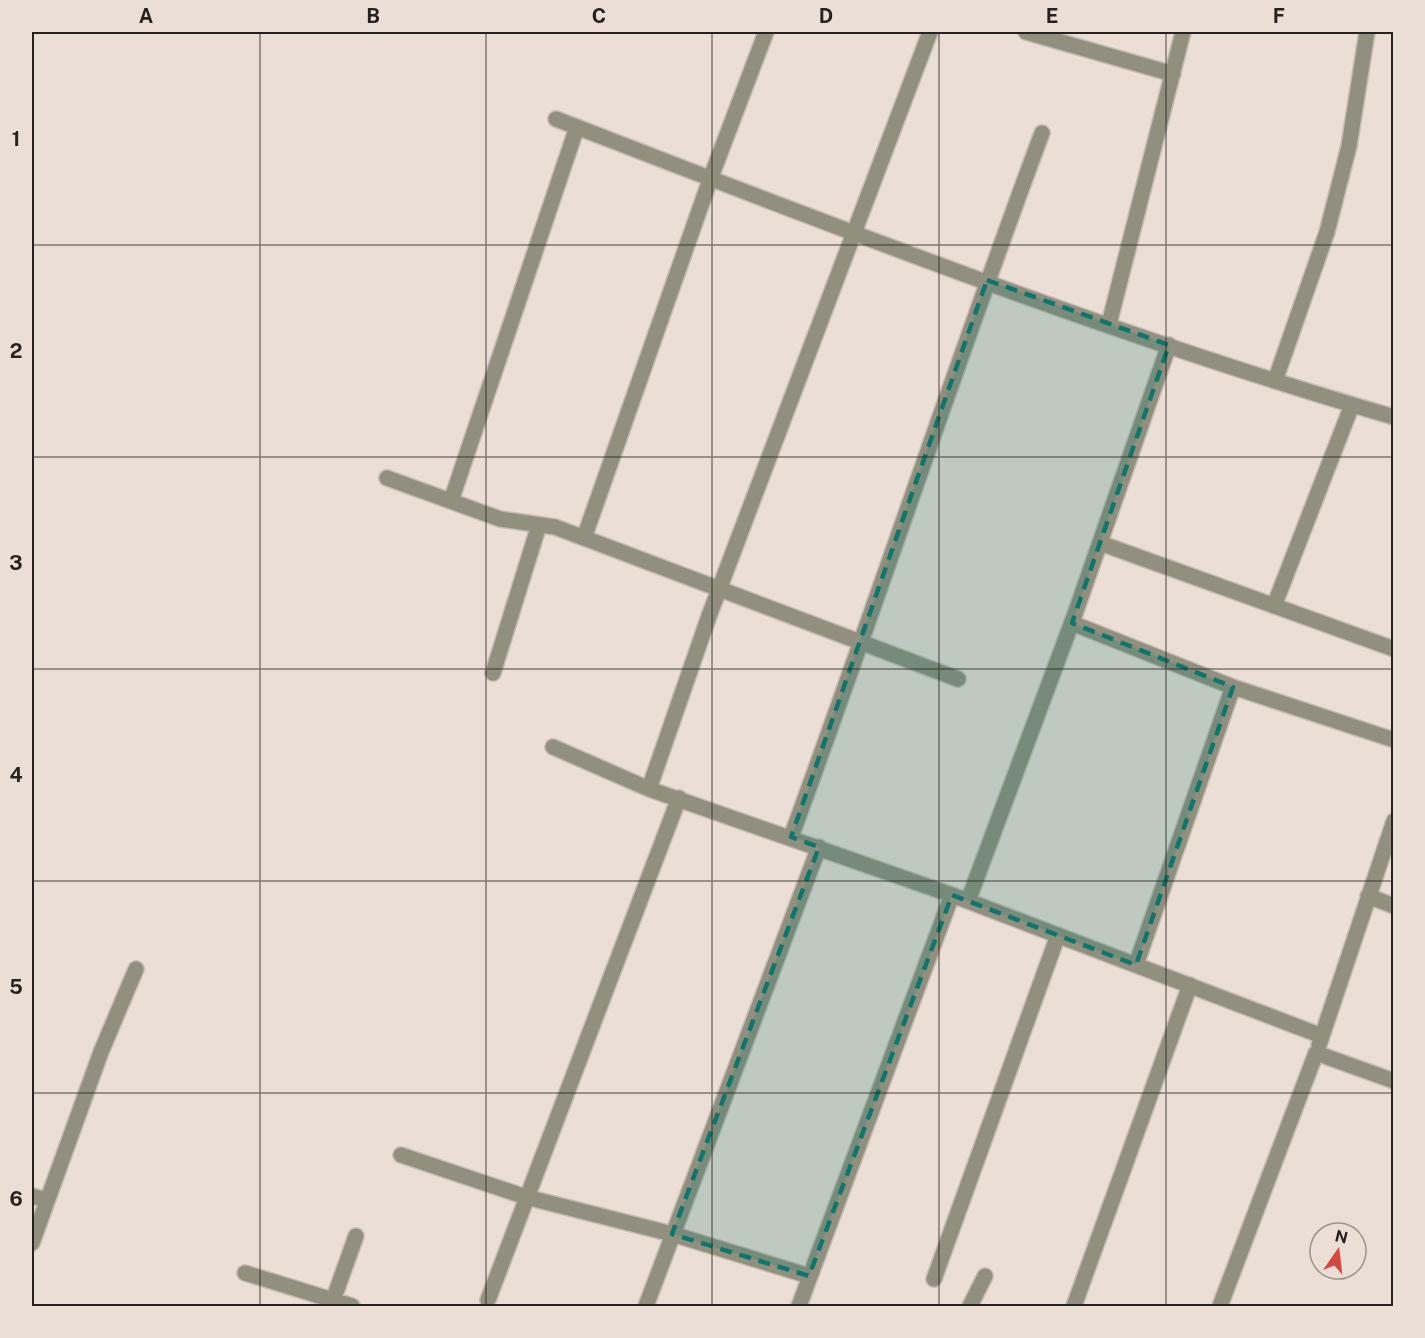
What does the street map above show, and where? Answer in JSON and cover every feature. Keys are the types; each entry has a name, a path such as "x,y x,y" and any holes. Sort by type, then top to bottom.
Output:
{"street":[{"path":"584,538 711,177 766,32"},
{"path":"649,789 719,589 930,32"},
{"path":"1026,32 1173,74"},
{"path":"1109,324 1183,32"},
{"path":"1275,381 1327,232 1349,146 1367,32"},
{"path":"556,118 853,231 1109,324 1275,381 1394,417"},
{"path":"451,501 578,127"},
{"path":"791,837 862,644 987,280 1042,133"},
{"path":"968,900 1072,623 1169,345"},
{"path":"1274,606 1352,405"},
{"path":"387,478 500,519 539,525 584,538 958,679"},
{"path":"493,673 539,525"},
{"path":"1100,543 1394,649"},
{"path":"1072,623 1233,687 1394,740"},
{"path":"1136,964 1233,687"},
{"path":"553,747 649,789 968,900 1322,1036"},
{"path":"488,1300 679,798"},
{"path":"1220,1306 1316,1053 1394,821"},
{"path":"646,1306 819,847"},
{"path":"799,1306 887,1076 952,895"},
{"path":"1368,896 1394,906"},
{"path":"934,1279 1058,935"},
{"path":"32,1244 101,1052 136,969"},
{"path":"1074,1306 1190,985"},
{"path":"1316,1053 1394,1081"},
{"path":"401,1155 526,1197 672,1234 809,1276"},
{"path":"32,1196 47,1200"},
{"path":"332,1303 356,1236"},
{"path":"244,1273 332,1303 352,1306"},
{"path":"970,1306 985,1276"}],"highlighted area":[{"path":"987,280 1169,345 1072,623 1233,687 1136,965 952,895 809,1276 672,1234 819,847 791,837"}]}
